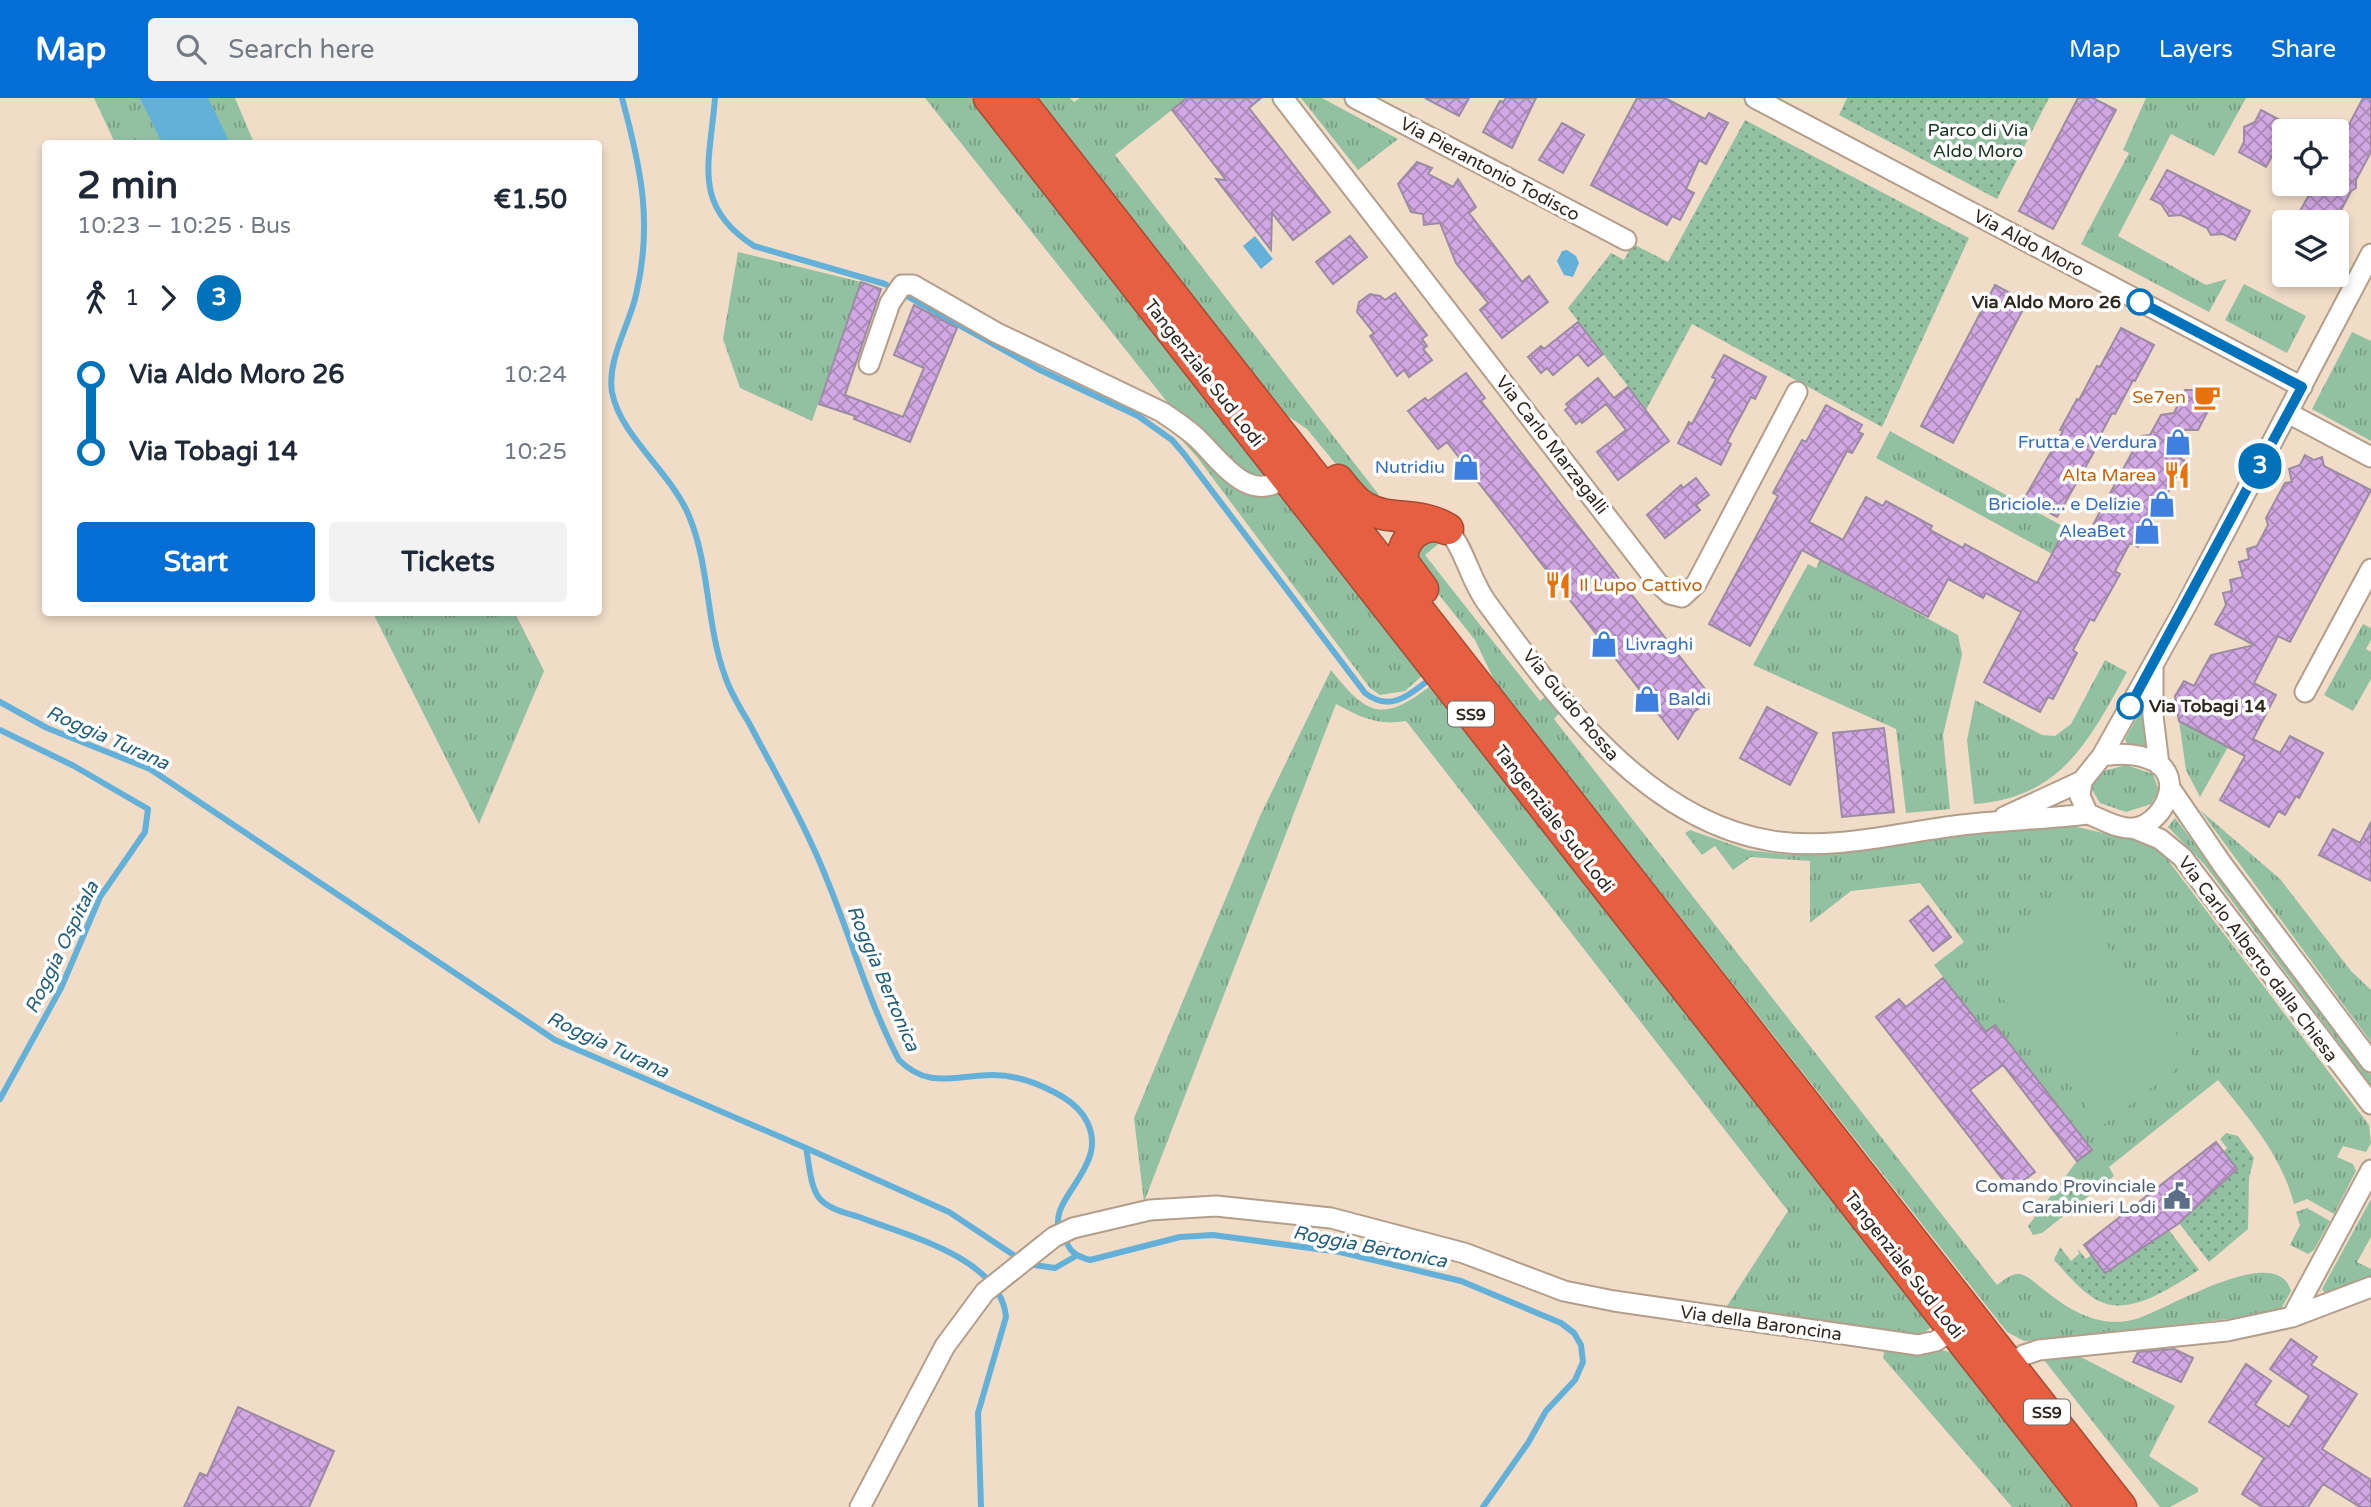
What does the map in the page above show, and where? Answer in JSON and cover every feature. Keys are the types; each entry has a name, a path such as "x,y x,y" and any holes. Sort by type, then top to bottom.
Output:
{"highway":[{"name":"Tangenziale Sud Lodi","path":"989,98 2092,1507"},
{"name":"Tangenziale Sud Lodi","path":"1018,98 2121,1507"},
{"path":"1273,424 1308,443 1364,507 1378,512 1428,519 1448,529"},
{"path":"1448,529 1437,525 1418,530 1405,547 1403,562 1460,637 1474,680"}],"street":[{"name":"Via Carlo Marzagalli","path":"1283,98 1658,583 1670,594 1682,597 1696,584 1797,392"},
{"name":"Via Pierantonio Todisco","path":"1355,98 1626,240"},
{"name":"Via Aldo Moro","path":"1755,98 2302,387"},
{"path":"2102,756 2120,753 2142,757 2159,765 2167,775 2170,788 2159,813 2147,824 2133,828 2088,814 2080,796 2082,781 2102,756 2153,664 2371,254"},
{"path":"869,364 898,290 913,285 997,333 1162,412 1181,424 1236,477 1250,486 1267,488 1285,477"},
{"path":"2288,413 2371,457"},
{"name":"Via Guido Rossa","path":"1448,529 1460,544 1486,602 1598,741 1626,769 1691,813 1746,835 1796,844 2088,814"},
{"path":"2305,692 2371,569"},
{"path":"2153,664 2153,716 2159,765"},
{"name":"Via Guido Rossa","path":"1991,823 2082,781"},
{"name":"Via Carlo Alberto dalla Chiesa","path":"2170,788 2222,864 2371,1062"},
{"name":"Via Carlo Alberto dalla Chiesa","path":"2133,828 2160,839 2182,857 2371,1104"},
{"path":"2292,1317 2371,1171"},
{"name":"Via della Baroncina","path":"860,1507 945,1346 985,1292 1029,1255 1054,1237 1073,1228 1182,1206 1261,1209 1331,1219 1420,1240 1564,1291 1614,1301 1909,1344 1936,1341 1954,1329"},
{"path":"2010,1365 2024,1354 2039,1350 2227,1331 2292,1317 2371,1287"}],"green space":[{"path":"94,98 235,98 253,140 114,140"},
{"path":"925,98 973,98 1423,675 1405,691 1380,695 1370,688 1197,457 1170,427 1165,409 1168,403"},
{"path":"1033,98 1070,98 1074,102 1080,98 1187,98 1115,155 1379,495 1373,497 1353,485 1307,429 1277,409"},
{"path":"1301,98 1322,98 1398,139 1358,170"},
{"name":"Parco di Via Aldo Moro","path":"1847,98 2049,98 1997,199 1839,115"},
{"path":"2146,98 2246,98 2214,156 2171,134 2118,236 2206,285 2227,279 2209,312 2081,244 2129,153 2123,150"},
{"path":"1745,120 1969,238 1882,427 1692,324 1646,410 1568,308 1611,253 1624,260 1633,244 1668,262"},
{"path":"738,252 861,282 812,421 740,388 723,339"},
{"path":"2244,284 2306,316 2287,353 2225,320"},
{"path":"2352,332 2371,341 2371,441 2312,409"},
{"path":"1890,431 2066,528 2052,554 1876,458"},
{"path":"1442,541 1425,555 1540,701 1552,691 1565,707 1554,719 1997,1285 2020,1274 2075,1311 2110,1322 2136,1319 2219,1283 2243,1275 2265,1273 2282,1277 2291,1291 2281,1309 2264,1315 2040,1340 2024,1341 2007,1332 1495,682 1475,640 1416,566 1419,542"},
{"path":"1820,560 1958,635 1962,655 1943,735 1950,809 1906,813 1896,729 1753,665 1808,564 1816,568"},
{"path":"375,616 516,616 544,671 479,824"},
{"path":"2363,624 2371,628 2371,640 2366,649 2371,652 2371,679 2353,711 2324,695"},
{"path":"2105,660 2127,672 2085,743 2069,762 2051,778 2029,791 1974,804 1967,740 1975,700 2042,735 2055,736 2071,724"},
{"path":"1331,670 1355,697 1376,709 1399,706 1429,687 1930,1319 1931,1327 1918,1338 1727,1306 1788,1211 1406,721 1370,719 1336,704 1144,1202 1134,1118 1260,816"},
{"path":"2143,712 2146,747 2127,744 2125,739 2139,714"},
{"path":"2179,721 2228,747 2200,797 2186,770"},
{"path":"2126,765 2153,774 2159,791 2151,804 2126,812 2100,803 2091,788 2100,772"},
{"path":"2200,810 2280,879 2351,971 2371,990 2371,1042"},
{"path":"2175,818 2371,1075 2371,1086 2205,865 2168,827"},
{"path":"2063,824 2144,842 2164,855 2369,1125 2371,1143 2366,1152 2343,1146 2337,1157 2353,1164 2356,1171 2334,1214 2307,1199 2294,1204 2272,1153 2218,1080 2109,1167 2114,1176 2042,1233 2033,1235 2028,1226 2077,1161 2092,1149 1996,1025 1981,1036 1982,1028 1934,965 1964,942 1920,883 1851,891 1810,923 1810,861 1751,857 1733,870 1715,846 1702,855 1685,833 1690,830 1747,850 1792,855"},
{"path":"2066,893 2193,1056 2102,1126 1975,963"},
{"path":"2226,1133 2238,1136 2254,1158 2249,1178 2248,1229 2209,1262 2179,1223 2237,1170 2223,1152 2227,1148 2220,1139"},
{"path":"2371,1199 2371,1237 2357,1262 2371,1269 2371,1277 2326,1294 2322,1289"},
{"path":"2307,1208 2330,1221 2314,1250 2308,1254 2290,1245 2300,1225 2296,1212"},
{"path":"2169,1230 2199,1270 2151,1298 2138,1302 2111,1305 2099,1301 2080,1288 2054,1260 2060,1247 2071,1261 2079,1254 2078,1249 2086,1259 2091,1255 2105,1273"},
{"path":"1885,1348 1922,1354 1940,1350 1951,1352 2076,1507 2012,1507 1883,1358"},
{"path":"2079,1356 2175,1406 2149,1456 2198,1488 2198,1492 2170,1507 2160,1507 2044,1360"}],"water":[{"path":"140,98 208,98 229,140 161,140"},
{"path":"1255,236 1273,259 1261,269 1243,246"},
{"path":"1567,250 1576,256 1579,263 1573,277 1564,275 1557,261 1562,251"}],"building":[{"path":"1187,98 1261,98 1249,108 1330,212 1293,240 1272,213 1271,250 1216,179 1226,180 1172,110"},
{"path":"1425,98 1469,98 1459,116"},
{"path":"1506,98 1536,98 1512,148 1483,132 1500,101 1503,102"},
{"path":"1637,98 1665,98 1705,119 1709,113 1728,123 1706,164 1699,160 1686,189 1694,193 1680,220 1672,216 1667,225 1591,185"},
{"path":"2078,98 2093,98 2116,110 2053,229 2019,211"},
{"path":"2363,98 2371,98 2371,152 2356,180 2356,188 2349,195 2349,124"},
{"path":"2261,110 2278,119 2272,119 2272,156 2266,167 2239,152 2244,142 2244,127 2255,122"},
{"path":"1562,123 1584,135 1563,173 1539,160"},
{"path":"1417,162 1432,168 1428,174 1453,187 1458,179 1476,207 1469,213 1522,282 1529,276 1548,302 1502,338 1480,310 1488,303 1456,263 1440,223 1424,225 1423,214 1411,212 1398,184"},
{"path":"2167,170 2250,211 2235,240 2223,234 2211,235 2207,228 2181,215 2169,216 2161,204 2151,199"},
{"path":"2308,196 2348,196 2341,210 2301,210"},
{"path":"1350,236 1367,257 1333,284 1316,262"},
{"path":"861,282 881,289 845,395 903,417 924,368 894,355 914,305 957,328 910,442 854,419 855,416 819,404"},
{"path":"1995,285 2027,302 1953,443 1921,426"},
{"path":"1395,293 1427,335 1422,339 1427,346 1423,349 1432,360 1409,377 1404,370 1397,376 1370,336 1374,333 1357,312 1359,302 1370,294 1385,300"},
{"path":"1578,322 1603,354 1588,366 1578,354 1553,375 1547,368 1541,373 1528,357 1541,346 1544,349"},
{"path":"2121,328 2154,345 2115,414 2112,413 2092,451 2094,452 2057,517 2024,499 2063,431 2060,430 2077,399 2079,400 2097,366 2100,367"},
{"path":"1724,355 1766,377 1755,399 1751,397 1727,442 1731,444 1721,465 1678,443 1689,422 1692,424 1716,379 1712,377"},
{"path":"1466,373 1485,398 1481,401 1712,698 1694,712 1678,739 1447,442 1438,449 1408,411 1425,398 1428,401"},
{"path":"1598,378 1614,398 1628,387 1669,441 1618,480 1597,452 1626,430 1606,404 1582,423 1580,420 1576,424 1565,410 1569,407 1566,404"},
{"path":"2185,390 2202,390 2211,405 2198,430 2184,430 2172,454 2185,461 2138,547 2130,543 2115,571 2120,574 2094,621 2090,619 2073,650 2077,653 2053,699 2048,697 2040,712 1984,682 2021,612 1986,593 1983,598 1948,579 1928,617 1802,550 1750,646 1709,624 1778,496 1773,493 1802,440 1806,442 1826,405 1862,425 1858,432 1863,434 1852,453 1847,451 1809,522 1843,540 1866,497 1883,506 1886,501 1932,526 1930,530 1963,548 1965,544 2037,583 2067,525 2087,536 2141,436 2150,435 2161,415 2174,413"},
{"path":"2305,455 2314,460 2322,457 2324,466 2371,490 2290,642 2278,636 2254,683 2276,695 2253,739 2280,753 2290,736 2323,753 2299,798 2296,796 2285,815 2278,811 2269,827 2220,800 2245,756 2179,721 2175,696 2184,681 2194,686 2211,655 2254,645 2215,624 2226,605 2223,593 2232,591 2230,580 2243,577 2239,562 2249,559 2247,549 2257,546 2268,525 2266,518 2285,483 2292,482 2289,469 2300,465"},
{"path":"1696,478 1709,495 1696,505 1700,510 1665,538 1647,515 1681,485 1683,488"},
{"path":"1767,707 1817,733 1790,785 1740,758"},
{"path":"1884,728 1894,812 1842,817 1833,733"},
{"path":"2371,822 2371,881 2319,855 2333,829 2360,843"},
{"path":"1928,906 1951,937 1933,951 1910,921"},
{"path":"1943,978 1986,1032 1995,1025 2092,1150 2077,1161 2003,1065 1970,1090 2035,1172 2011,1190 1876,1017 1899,999 1906,1007"},
{"name":"Comando Provinciale Carabinieri Lodi","path":"2216,1142 2237,1169 2178,1224 2105,1273 2084,1245"},
{"path":"2291,1339 2317,1357 2311,1365 2357,1394 2322,1449 2371,1480 2371,1507 2360,1507 2323,1484 2308,1507 2262,1507 2242,1494 2264,1458 2209,1422 2246,1364 2271,1381 2255,1405 2289,1427 2309,1396 2270,1369"},
{"path":"2174,1349 2193,1358 2181,1382 2133,1362 2138,1352"},
{"path":"238,1407 334,1451 309,1507 184,1507 200,1473 207,1476"}],"waterway":[{"name":"Roggia Bertonica","path":"622,98 639,172 644,244 633,307 613,367 612,392 625,424 670,484 689,516 701,555 714,637 727,682 789,798 824,871 875,1007 899,1060 910,1069 932,1078 993,1075 1025,1080 1058,1094 1077,1108 1091,1131 1092,1146 1088,1161 1065,1199 1058,1223 1068,1246 1080,1257 1090,1260 1180,1237 1213,1235 1340,1252 1461,1281 1561,1323 1574,1333 1581,1345 1583,1362 1575,1380 1546,1411 1528,1443 1483,1507"},
{"path":"715,98 709,181 721,215 734,231 754,246 885,284 1038,369 1138,416 1172,440 1184,454 1365,693 1389,702 1404,697 1426,682"},
{"name":"Roggia Turana","path":"0,702 47,728 150,769 555,1040 806,1148 814,1188 820,1199 828,1205 924,1241 969,1264 987,1279 1000,1297 1006,1317 978,1413 981,1507"},
{"name":"Roggia Ospitala","path":"0,730 74,766 148,809 145,832 100,897 61,988 0,1099"},
{"path":"806,1148 949,1212 1027,1264 1055,1268 1076,1256"}],"bus line":[{"name":"3","path":"2130,706 2302,387 2140,302"}],"place":[{"name":"Via Aldo Moro 26","path":"2140,302"},
{"name":"Se7en","path":"2207,397"},
{"name":"Frutta e Verdura","path":"2178,442"},
{"name":"Nutridiu","path":"1466,467"},
{"name":"Alta Marea","path":"2177,475"},
{"name":"Briciole... e Delizie","path":"2162,504"},
{"name":"AleaBet","path":"2147,531"},
{"name":"Il Lupo Cattivo","path":"1558,585"},
{"name":"Livraghi","path":"1604,644"},
{"name":"Baldi","path":"1647,699"},
{"name":"Via Tobagi 14","path":"2130,706"},
{"name":"Comando Provinciale Carabinieri Lodi","path":"2177,1196"}]}
